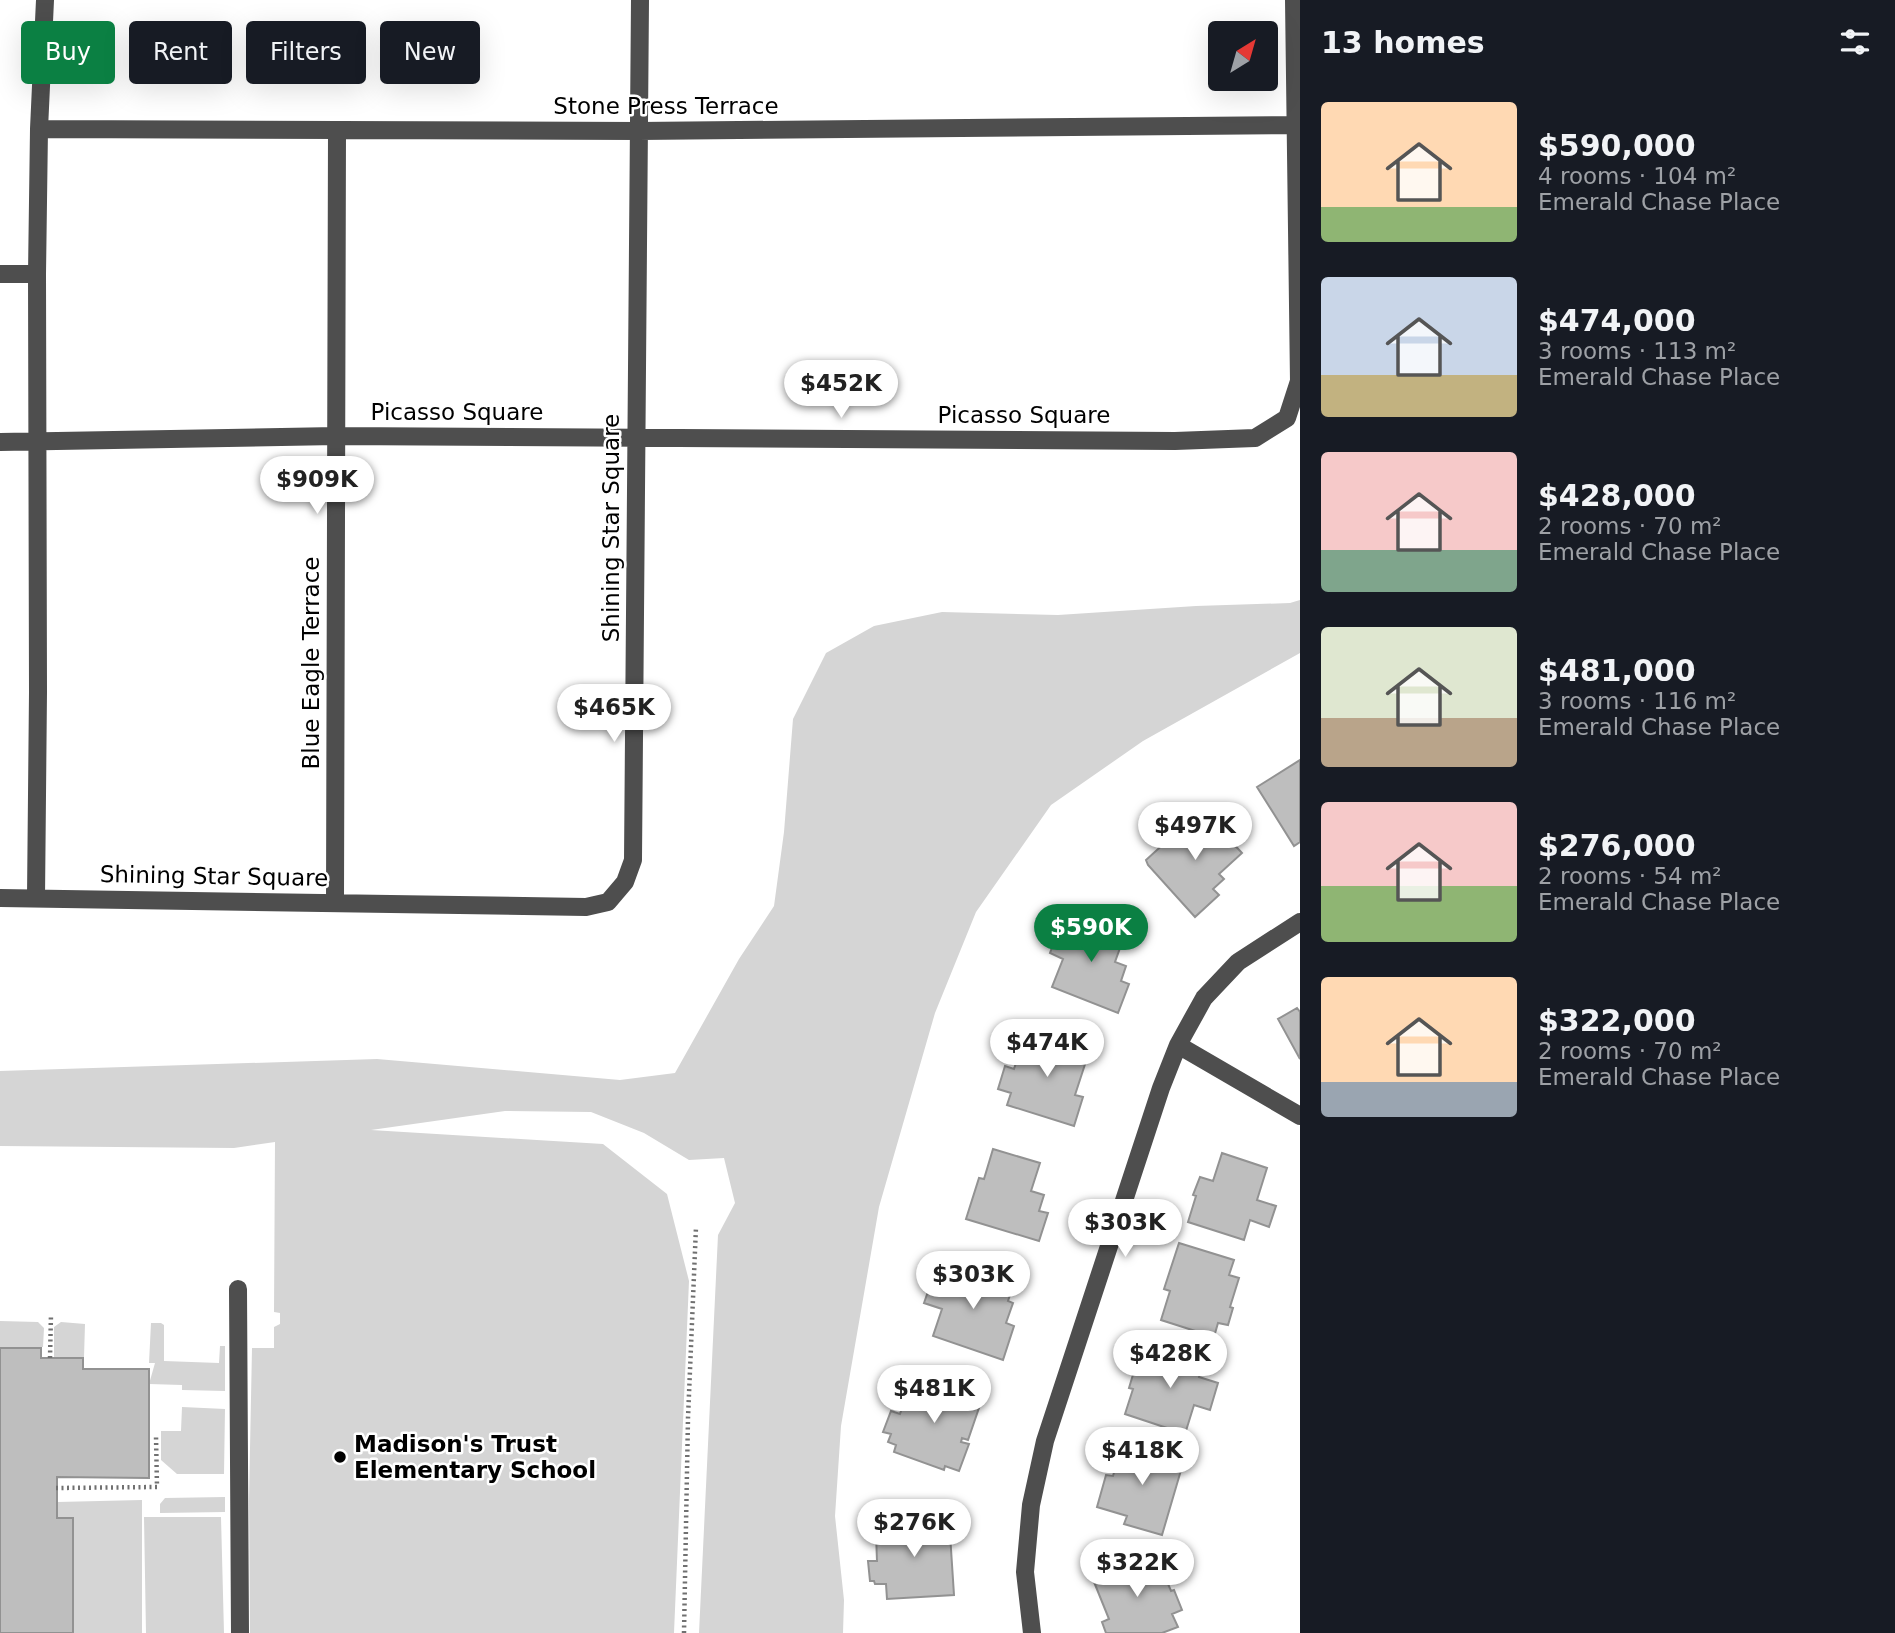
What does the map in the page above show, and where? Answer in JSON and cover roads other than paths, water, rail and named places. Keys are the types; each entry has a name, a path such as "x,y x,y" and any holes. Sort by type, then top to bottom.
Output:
{"street":[{"path":"36,898 38,129 45,0"},
{"name":"Shining Star Square","path":"0,898 586,907 608,902 625,882 633,860 640,0"},
{"name":"Picasso Square","path":"0,442 337,436 1161,441 1255,438 1287,418 1299,381 1294,0"},
{"name":"Stone Press Terrace","path":"38,129 639,131 1295,125"},
{"name":"Blue Eagle Terrace","path":"335,902 337,130"},
{"path":"0,274 37,274"},
{"path":"1032,1633 1025,1572 1031,1505 1045,1441 1178,1045 1204,998 1238,962 1300,922"},
{"path":"1178,1045 1300,1116"},
{"path":"238,1289 240,1633"}],"place":[{"name":"Madison's Trust Elementary School","path":"340,1457"}]}
